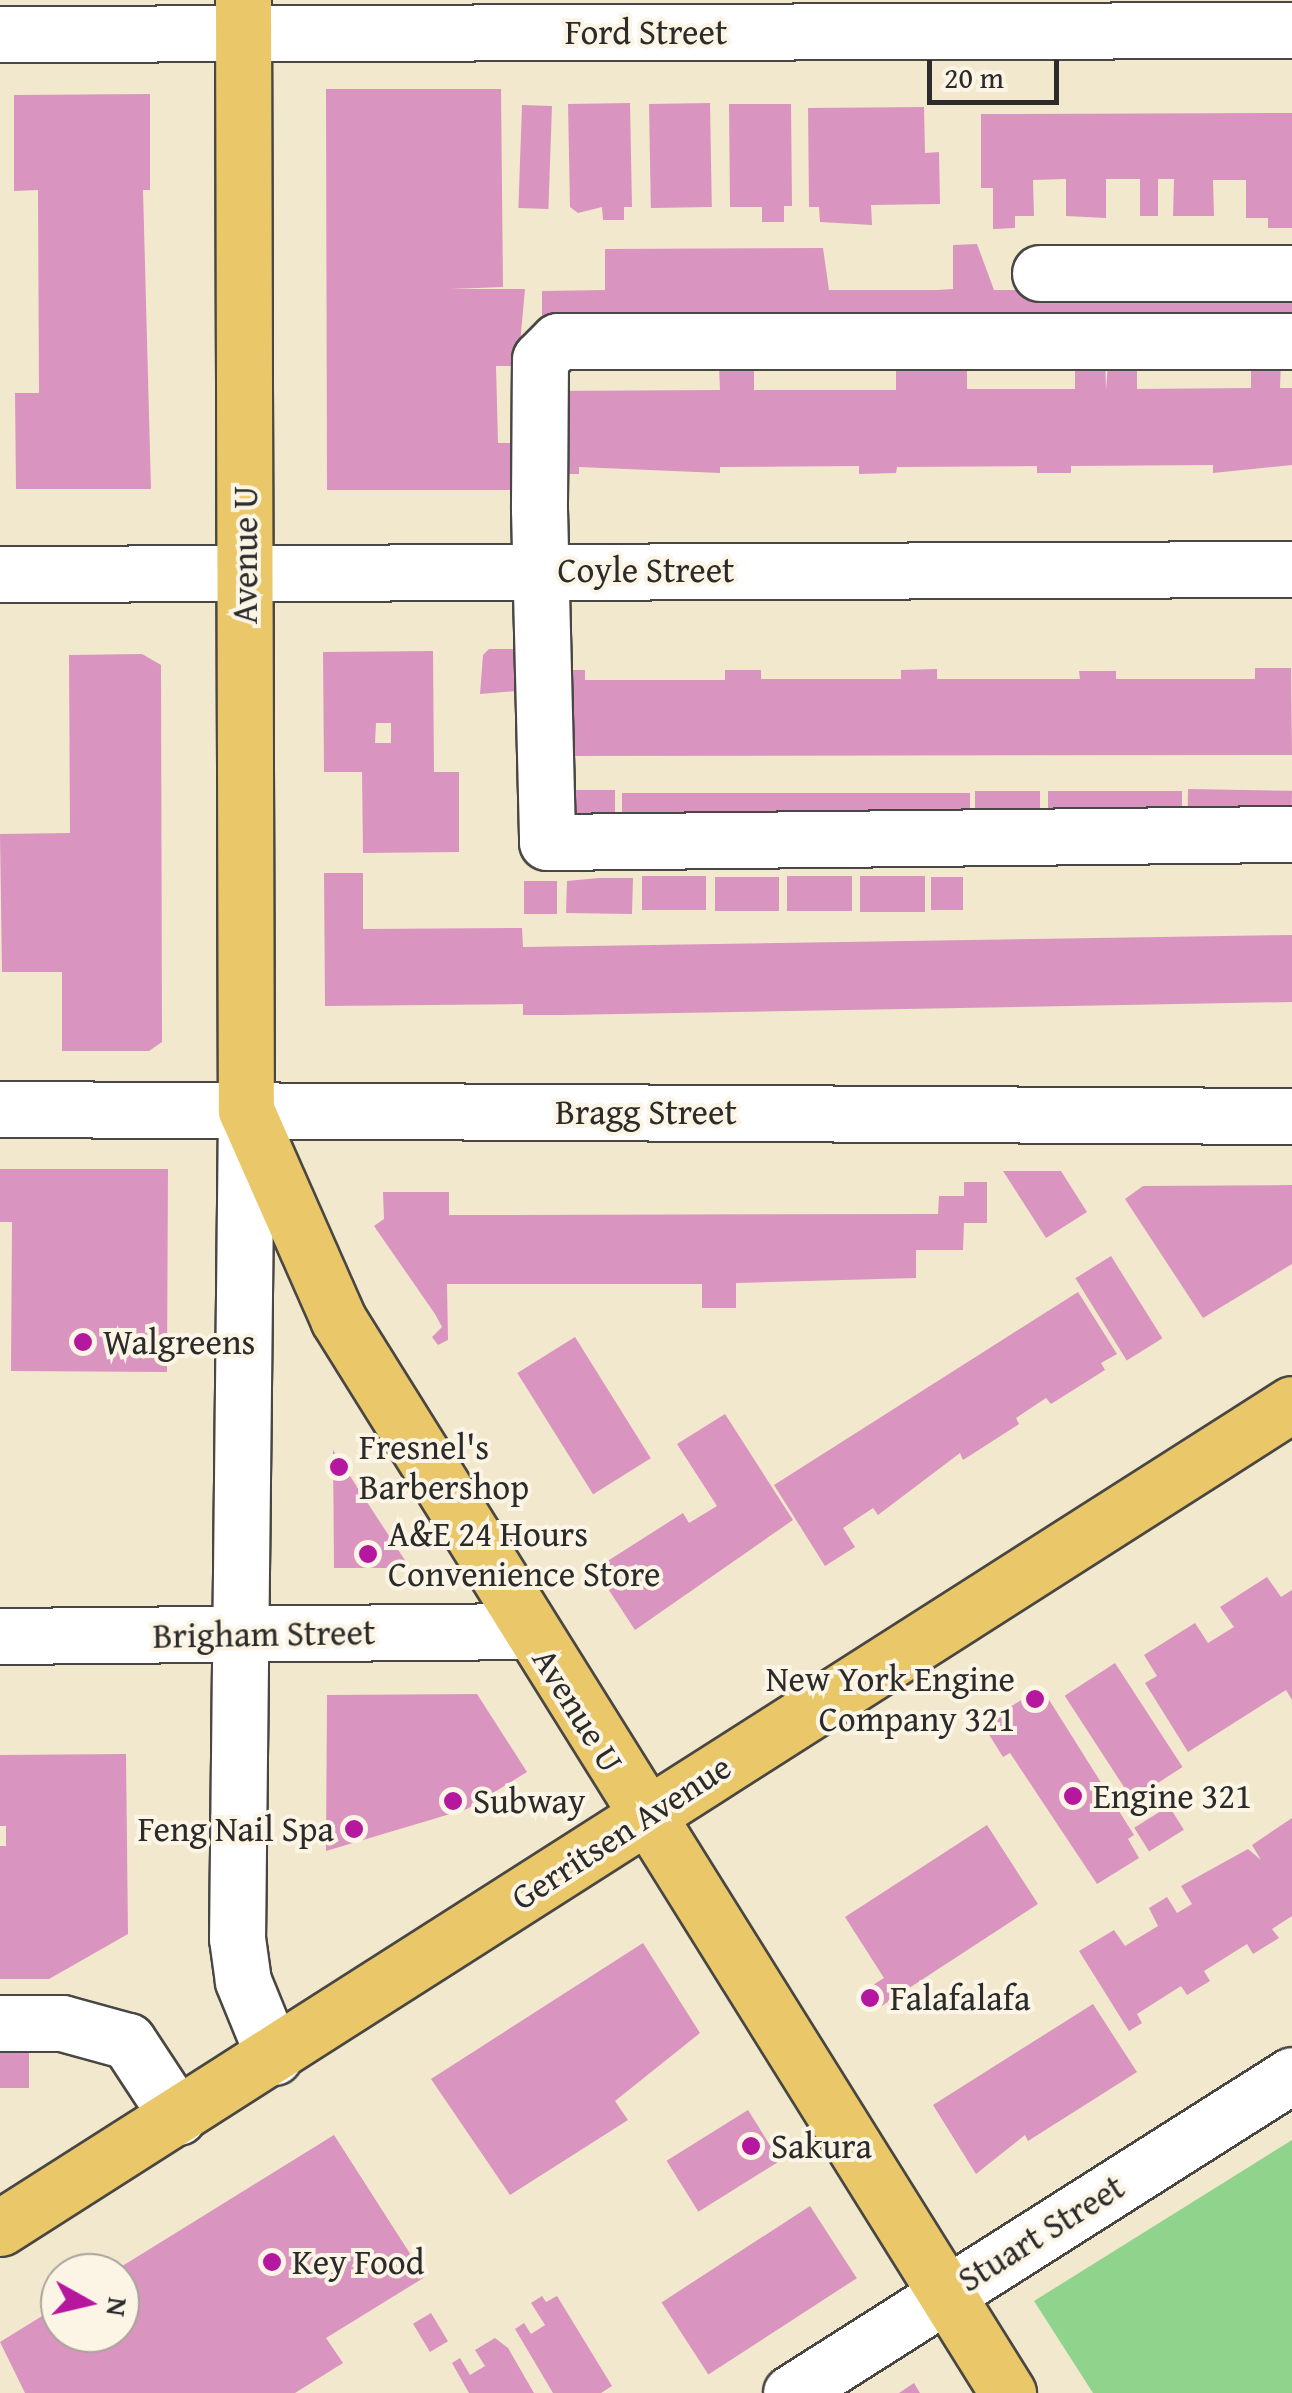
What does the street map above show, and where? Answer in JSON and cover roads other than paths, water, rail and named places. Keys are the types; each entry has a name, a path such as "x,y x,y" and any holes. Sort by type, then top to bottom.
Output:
{"main road":[{"name":"Avenue U","path":"243,17 246,1110 338,1319 528,1631 1008,2393"},
{"name":"Gerritsen Avenue","path":"10,2210 178,2117 274,2057 644,1816 1292,1404"}],"street":[{"name":"Ford Street","path":"0,34 243,17 1292,30"},
{"path":"1040,273 1292,273"},
{"path":"1292,341 558,341 540,359 540,570 547,842 1292,834"},
{"name":"Coyle Street","path":"0,574 1292,569"},
{"name":"Bragg Street","path":"0,1110 1292,1116"},
{"name":"Avenue U","path":"246,1110 236,1635 238,1938 243,1981 274,2057"},
{"name":"Brigham Street","path":"0,1636 528,1631"},
{"path":"0,2024 62,2023 128,2042 178,2117"},
{"name":"Stuart Street","path":"791,2393 1292,2074"}],"place":[{"name":"Walgreens","path":"83,1342"},
{"name":"Fresnel's Barbershop","path":"339,1467"},
{"name":"A&E 24 Hours Convenience Store","path":"368,1554"},
{"name":"New York Engine Company 321","path":"1035,1699"},
{"name":"Engine 321","path":"1073,1796"},
{"name":"Subway","path":"453,1801"},
{"name":"Feng Nail Spa","path":"354,1829"},
{"name":"Falafalafa","path":"870,1998"},
{"name":"Sakura","path":"751,2146"},
{"name":"Key Food","path":"272,2262"}]}
